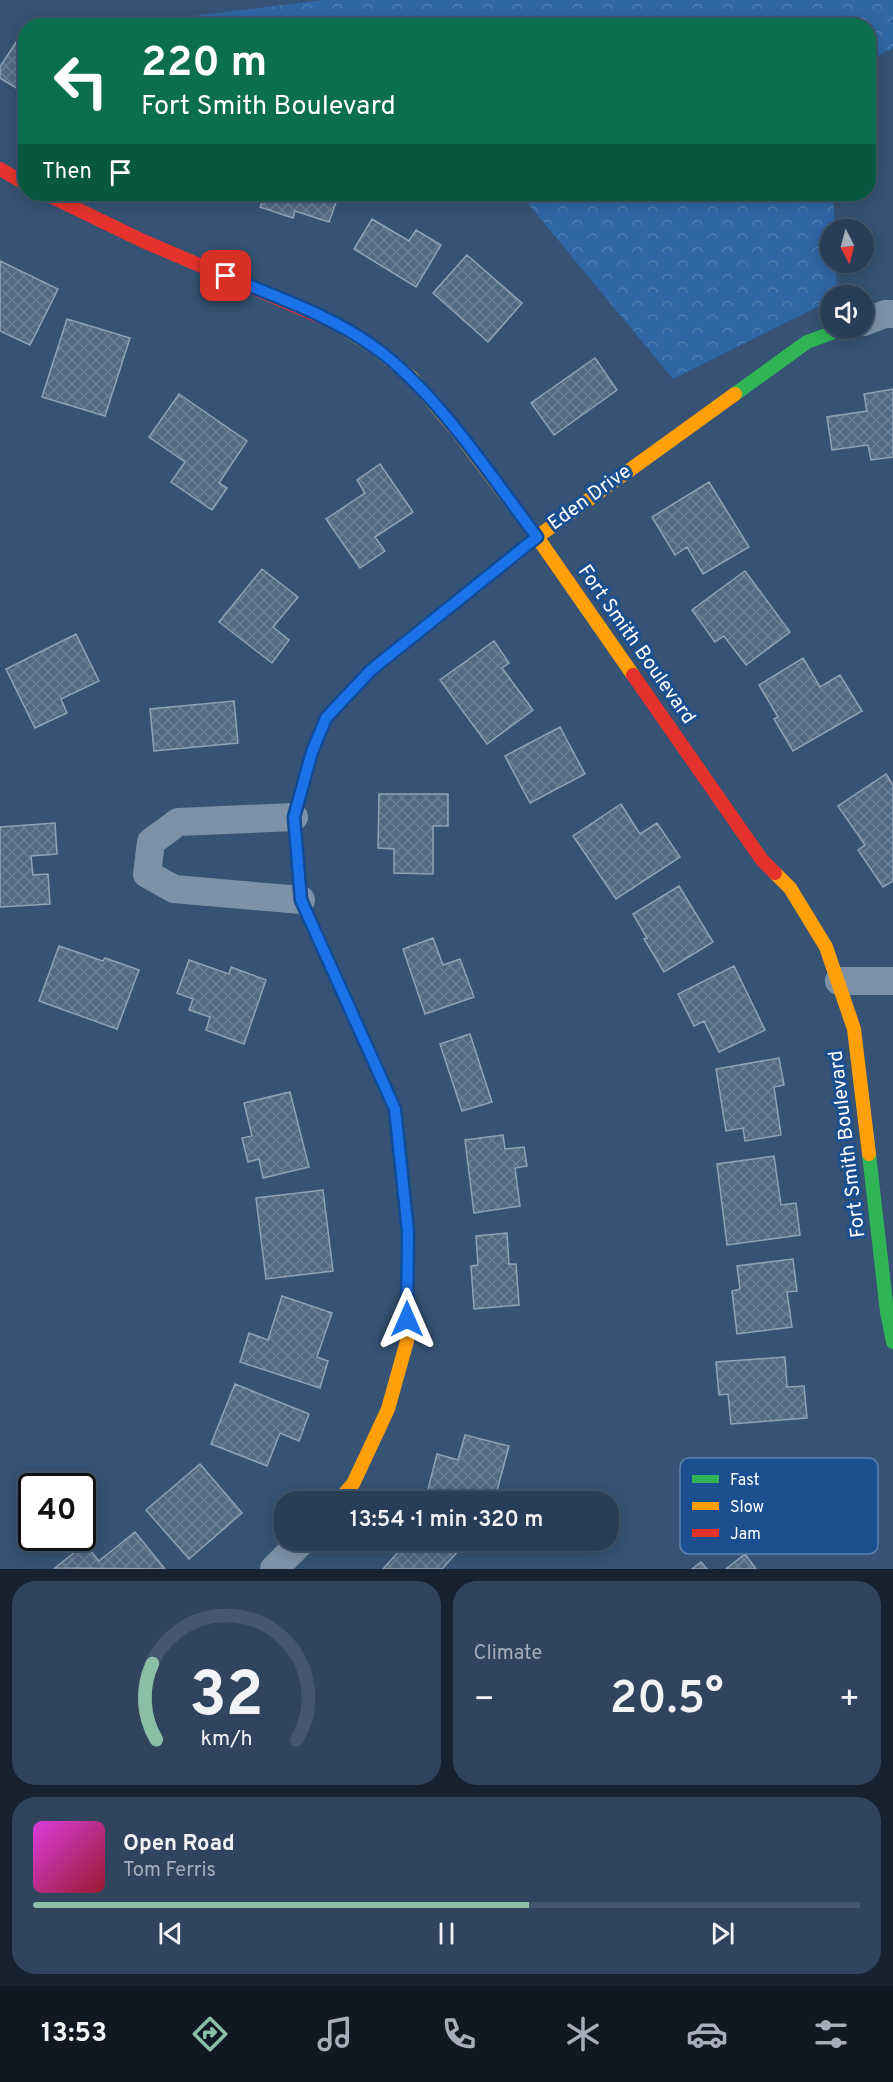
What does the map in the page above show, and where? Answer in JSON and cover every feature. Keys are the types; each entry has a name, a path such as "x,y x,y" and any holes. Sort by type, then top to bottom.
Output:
{"street":[{"path":"0,170 18,180"},
{"name":"Fort Smith Boulevard","path":"60,201 143,241 330,320 374,347 412,378 457,431 537,537 762,860 790,888 826,947 854,1029 887,1312 893,1341"},
{"path":"874,318 893,314"},
{"name":"Eden Drive","path":"347,1491 353,1484 388,1409 407,1341 408,1232 395,1109 301,900 294,817 312,752 326,718 371,670 537,537 807,342 820,337"},
{"path":"294,817 178,822 151,842 147,874 174,889 301,900"},
{"path":"839,981 893,981"},
{"path":"274,1569 292,1551"}],"green space":[{"path":"322,0 893,0 893,48 876,56 876,18 176,18"},
{"path":"526,201 833,201 834,219 820,219 820,273 836,273 837,285 820,285 820,306 673,379"}],"building":[{"path":"18,39 18,89 0,78 0,67"},
{"path":"262,201 336,201 329,222 295,211 293,218 260,207"},
{"path":"372,219 409,241 416,230 441,245 416,287 354,249"},
{"path":"467,255 522,303 488,342 433,293"},
{"path":"0,261 58,289 30,345 0,331"},
{"path":"67,319 130,338 105,416 42,397"},
{"path":"595,358 617,390 554,435 531,403"},
{"path":"893,389 893,457 871,460 868,445 832,450 827,417 867,411 864,394"},
{"path":"179,394 247,441 219,483 227,488 212,510 171,482 185,462 149,437"},
{"path":"380,464 413,512 375,537 385,551 360,568 326,519 365,493 357,480"},
{"path":"709,482 749,547 703,574 687,547 675,555 652,517"},
{"path":"262,569 298,597 273,627 289,640 272,663 219,622"},
{"path":"745,571 790,632 746,665 724,636 715,642 692,610"},
{"path":"76,634 99,681 61,699 67,713 35,728 6,669"},
{"path":"494,641 509,663 502,668 533,710 487,744 440,680"},
{"path":"803,658 820,687 840,675 862,711 793,751 774,719 778,717 759,685"},
{"path":"234,701 238,743 154,751 150,709"},
{"path":"560,727 585,774 530,803 505,756"},
{"path":"886,774 893,785 893,881 883,887 858,850 865,845 838,806"},
{"path":"379,794 448,794 448,826 433,826 433,874 394,873 394,849 378,848"},
{"path":"621,804 640,834 657,823 680,857 616,899 573,836"},
{"path":"55,823 57,854 31,856 33,875 48,874 50,904 0,907 0,827"},
{"path":"679,886 713,942 664,972 644,939 647,938 633,914"},
{"path":"433,938 443,965 460,959 474,997 425,1014 403,949"},
{"path":"59,946 139,970 117,1029 39,1001"},
{"path":"189,960 229,974 231,967 266,980 244,1044 206,1030 210,1017 189,1010 193,999 177,993"},
{"path":"734,966 765,1030 719,1052 704,1021 694,1026 678,994"},
{"path":"470,1034 492,1102 462,1111 440,1044"},
{"path":"779,1058 784,1085 774,1087 781,1135 745,1141 743,1128 726,1131 716,1069"},
{"path":"290,1092 309,1167 263,1178 259,1159 248,1162 242,1138 252,1136 244,1103"},
{"path":"503,1135 505,1149 524,1147 527,1166 515,1168 520,1206 474,1213 465,1140"},
{"path":"774,1156 781,1205 796,1203 800,1235 727,1245 717,1164"},
{"path":"323,1190 333,1271 266,1279 256,1198"},
{"path":"507,1233 509,1264 516,1264 519,1305 474,1309 471,1266 478,1265 476,1236"},
{"path":"793,1259 797,1291 787,1292 792,1327 737,1334 732,1291 740,1289 737,1266"},
{"path":"282,1296 332,1313 317,1357 328,1361 320,1388 240,1362 249,1333 268,1340"},
{"path":"785,1357 787,1387 804,1386 807,1418 731,1424 728,1394 719,1395 716,1362"},
{"path":"235,1384 309,1414 299,1441 280,1433 267,1466 211,1444"},
{"path":"465,1435 509,1446 497,1491 428,1491 437,1454 458,1460"},
{"path":"200,1464 242,1513 189,1559 146,1510"},
{"path":"135,1532 165,1569 55,1568 76,1551 91,1551 99,1561"},
{"path":"399,1551 458,1551 442,1569 383,1569"},
{"path":"745,1554 756,1569 726,1569"},
{"path":"701,1562 707,1569 692,1569"}],"traffic: fast":[{"path":"735,394 807,342 820,337"},
{"path":"322,946 395,1109 408,1232 407,1289"},
{"path":"869,1154 887,1312 893,1342"}],"traffic: slow":[{"path":"335,323 374,347 412,378 457,431 537,537 633,675"},
{"path":"407,641 537,537 735,394"},
{"path":"775,873 790,888 826,947 854,1029 869,1154"},
{"path":"347,1491 353,1484 388,1409 407,1341 407,1289"}],"traffic: jam":[{"path":"0,169 18,179"},
{"path":"60,201 143,241 335,323"},
{"path":"322,946 301,900 294,817 312,752 326,718 371,670 407,641"},
{"path":"633,675 762,860 775,873"}],"route":[{"path":"226,276 330,320 374,347 412,378 457,431 537,537 371,670 326,718 312,752 294,817 301,900 395,1109 408,1232 407,1319"}]}
